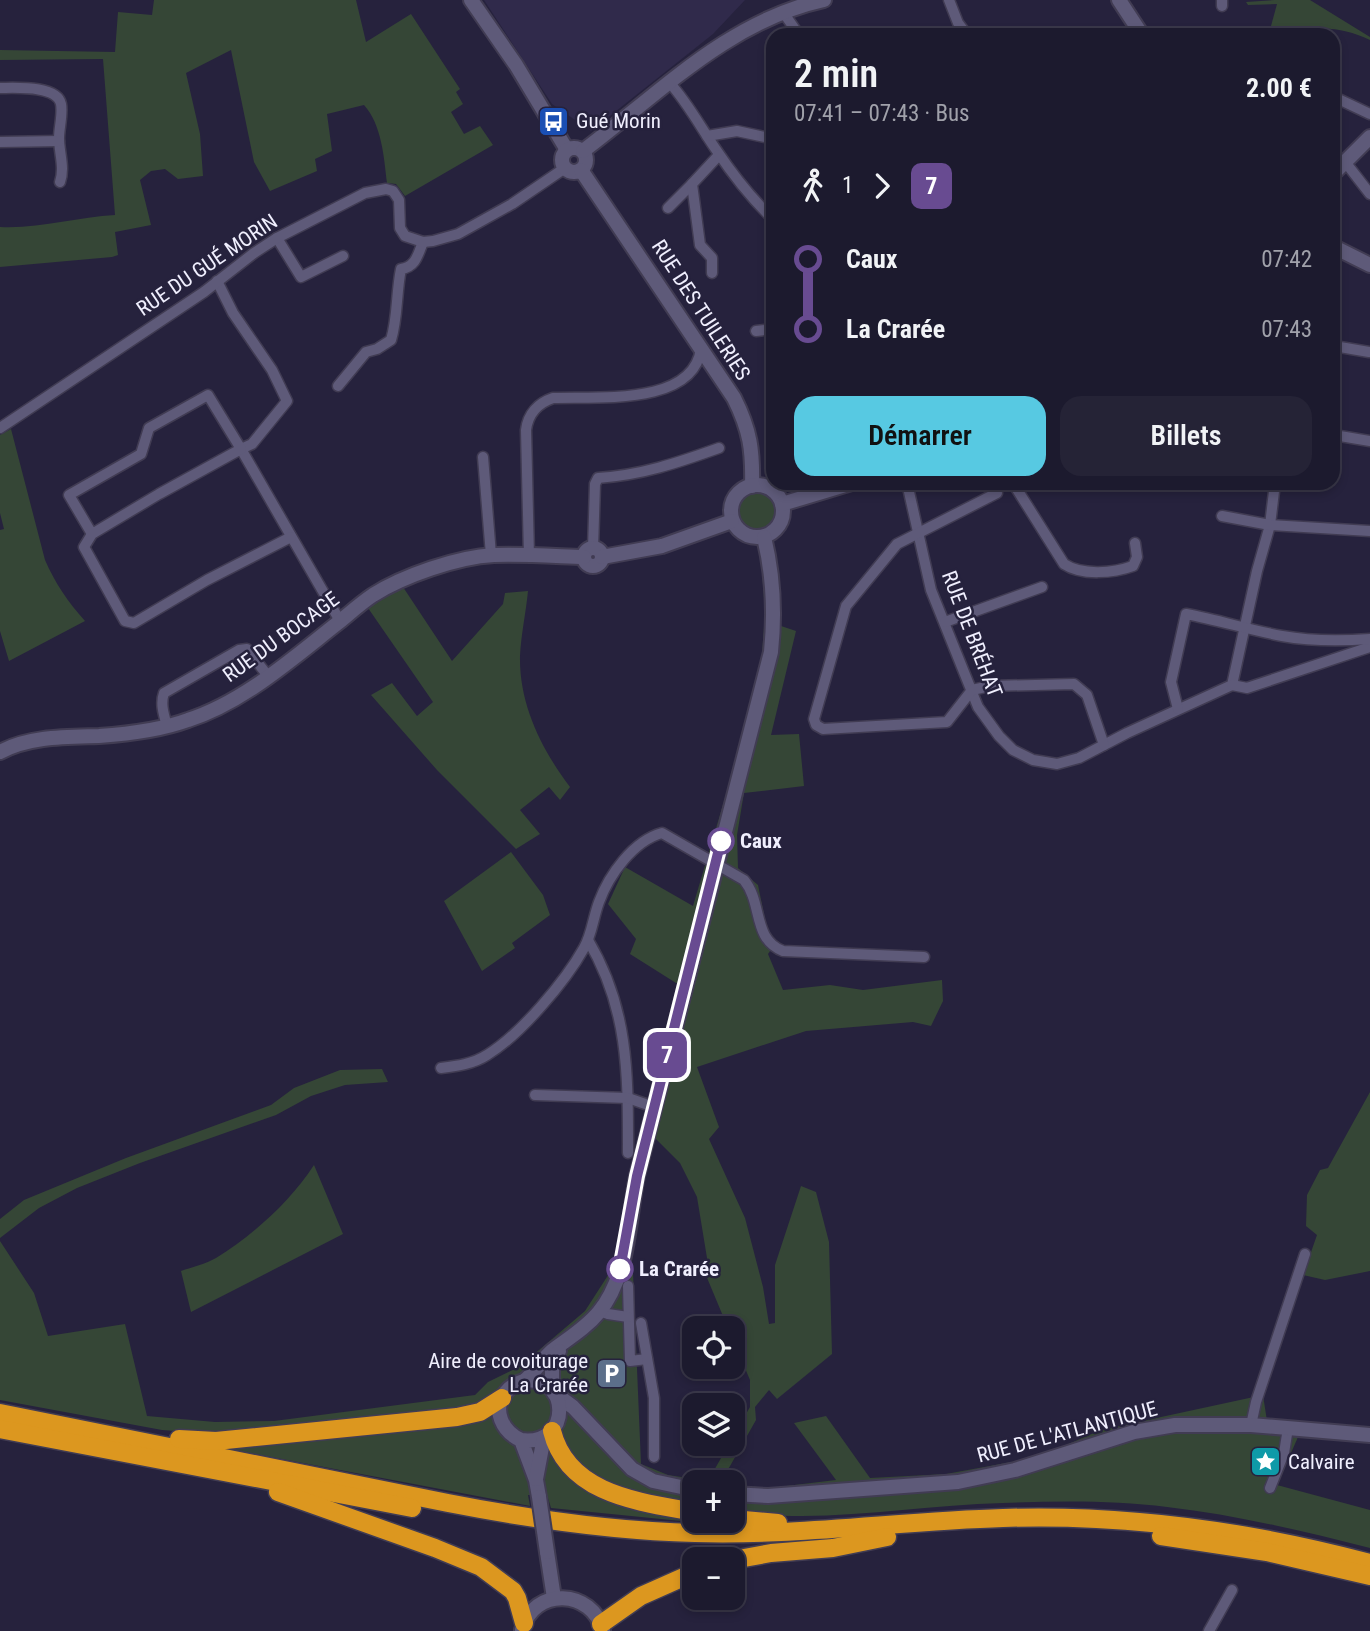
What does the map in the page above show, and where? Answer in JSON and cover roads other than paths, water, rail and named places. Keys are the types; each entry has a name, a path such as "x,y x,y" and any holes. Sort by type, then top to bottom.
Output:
{"highway":[{"path":"99,1432 216,1441 457,1417 480,1412 502,1398"},
{"path":"0,1413 461,1506 578,1525 643,1531 738,1534 1031,1518 1138,1522 1270,1539 1370,1563"},
{"path":"0,1429 518,1528 578,1537 645,1543 743,1546 1007,1530 1083,1530 1134,1533 1267,1552 1370,1576"},
{"path":"551,1430 563,1458 581,1477 611,1493 682,1510"},
{"path":"191,1466 288,1495 481,1567 513,1591 523,1627"},
{"path":"745,1519 776,1522 877,1519 907,1524"},
{"path":"745,1558 833,1548 887,1537"},
{"path":"602,1627 641,1596 682,1578"}],"street":[{"path":"471,0 516,65 567,150"},
{"path":"583,151 693,63 733,37 797,6 824,0"},
{"path":"949,0 962,28"},
{"path":"1119,0 1137,28"},
{"path":"783,12 794,28"},
{"path":"669,82 719,155 766,213"},
{"path":"0,88 45,90 55,95 61,104 59,142 63,173 60,182"},
{"path":"1340,100 1370,114"},
{"path":"707,136 737,131 766,137"},
{"path":"1340,168 1370,137"},
{"path":"0,142 59,142"},
{"path":"577,148 583,151 586,162 581,170 572,172 565,168 562,157 567,150 577,148"},
{"path":"668,208 719,155"},
{"path":"1346,163 1370,194"},
{"path":"338,386 366,352 391,340 396,326 396,297 401,269 406,269 414,262 423,242 444,240 458,234 512,204 565,168"},
{"name":"RUE DES TUILERIES","path":"581,170 734,398 748,430 752,452 752,486"},
{"path":"692,184 700,245 712,258 712,273"},
{"name":"RUE DU GUÉ MORIN","path":"0,428 254,253 366,193 386,189 393,191 399,200 400,228 405,236 423,242"},
{"path":"277,239 301,277 343,256"},
{"path":"1340,250 1370,265"},
{"path":"217,281 233,313 272,370 287,401 252,444 92,534 85,547 125,621 134,623 207,580 291,537"},
{"path":"757,331 766,330"},
{"path":"1340,347 1369,352"},
{"path":"529,556 526,430 532,412 553,398 641,396 690,373 699,361 701,348"},
{"path":"690,373 716,372"},
{"path":"92,534 69,495 141,454 149,428 208,395 340,621"},
{"path":"1340,436 1370,441"},
{"path":"593,554 595,484 598,478 631,476 670,466 719,448"},
{"path":"483,457 492,555"},
{"path":"766,487 752,486 736,495 730,512 732,521 745,535 764,537 780,524 782,504 772,490"},
{"path":"782,504 829,490"},
{"name":"RUE DE BRÉHAT","path":"909,490 931,590 978,707 1013,750 1033,760 1057,764 1079,758 1232,685 1247,688 1370,647"},
{"path":"1017,490 1064,564 1071,569 1093,572 1133,566 1137,557 1135,543"},
{"path":"1232,685 1270,525 1274,490"},
{"path":"997,493 897,544 846,606 814,719 816,725 822,729 947,722 972,690 990,686 1074,684 1087,695 1104,745"},
{"path":"1222,516 1270,525 1370,531"},
{"name":"RUE DU BOCAGE","path":"0,752 25,742 45,738 103,735 167,726 189,720 219,707 268,676 373,595 405,579 467,559 492,555 593,554 662,546 732,521"},
{"path":"586,1420 572,1420 531,1441 521,1440 504,1428 499,1409 502,1398 511,1386 532,1375 553,1351 600,1311 612,1291 622,1263 630,1209 654,1107 771,652 773,605 764,537"},
{"path":"945,622 1042,587"},
{"path":"1178,709 1171,682 1186,614 1284,636 1370,639"},
{"path":"167,726 162,711 164,693 239,650 247,649 253,654 268,676"},
{"path":"441,1068 466,1064 485,1056 528,1022 583,951 599,902 614,874 625,859 651,836 662,833 744,880 752,890 763,936 771,946 783,951 924,957"},
{"path":"588,940 598,957 619,1014 627,1055 628,1153"},
{"path":"535,1095 628,1098 654,1107"},
{"path":"1251,1425 1256,1402 1305,1254"},
{"path":"628,1286 630,1361 647,1359"},
{"path":"600,1311 628,1317"},
{"path":"641,1323 654,1398 654,1457"},
{"path":"536,1480 551,1430 560,1411 553,1391 552,1364 561,1346"},
{"path":"523,1381 539,1382 553,1391 573,1407 623,1461 642,1476 682,1488"},
{"name":"RUE DE L'ATLANTIQUE","path":"745,1495 768,1496 958,1482 1015,1470 1134,1432 1175,1425 1251,1425 1370,1435"},
{"path":"1270,1488 1284,1453 1288,1428"},
{"path":"521,1440 536,1480 554,1598"},
{"path":"1209,1631 1231,1590"},
{"path":"523,1627 536,1606 554,1598 565,1597 583,1602 597,1615 602,1627"}],"place":[{"name":"Gué Morin","path":"553,121"},
{"name":"Caux","path":"721,841"},
{"name":"La Crarée","path":"620,1269"},
{"name":"Aire de covoiturage La Crarée","path":"611,1373"},
{"name":"Calvaire","path":"1265,1462"}]}
